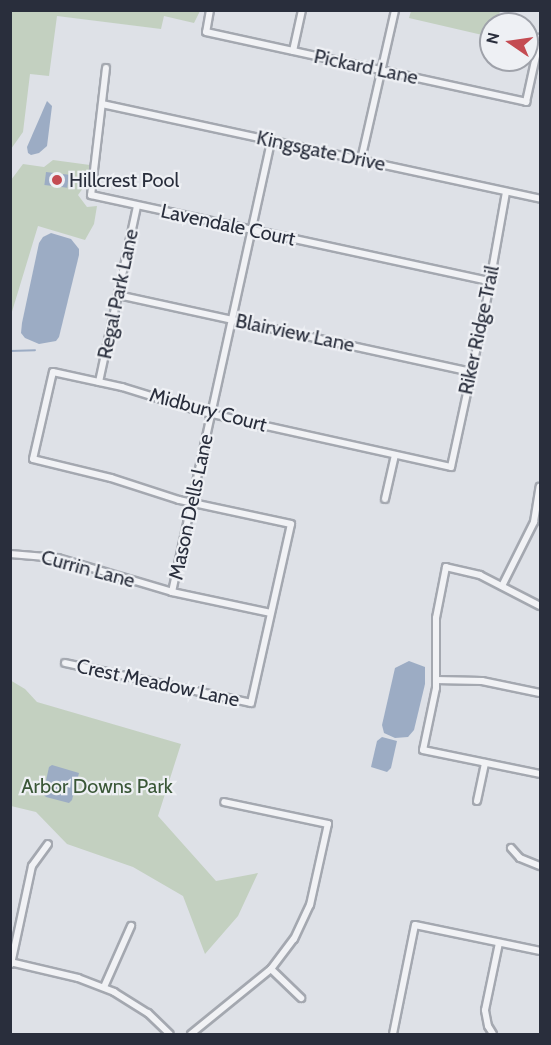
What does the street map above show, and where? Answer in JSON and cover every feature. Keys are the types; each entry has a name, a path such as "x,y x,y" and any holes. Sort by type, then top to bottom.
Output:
{"street":[{"name":"Pickard Lane","path":"210,10 206,32 526,102 540,38"},
{"path":"293,51 302,10"},
{"path":"362,160 395,10"},
{"name":"Lavendale Court","path":"106,68 91,195 490,280"},
{"name":"Kingsgate Drive","path":"102,104 540,200"},
{"name":"Mason Dells Lane","path":"172,592 271,140"},
{"name":"Riker Ridge Trail","path":"451,467 506,192"},
{"name":"Regal Park Lane","path":"99,382 137,206"},
{"name":"Blairview Lane","path":"118,295 471,372"},
{"name":"Midbury Court","path":"192,503 111,478 33,459 53,372 99,382 212,414 451,467"},
{"path":"385,499 395,455"},
{"path":"502,586 534,522 540,486"},
{"path":"192,503 291,524 271,613"},
{"name":"Currin Lane","path":"10,554 42,555 73,561 172,592 271,613"},
{"path":"540,606 472,573 446,567 436,618 436,680 423,750 540,774"},
{"name":"Crest Meadow Lane","path":"65,663 251,703 271,613"},
{"path":"436,680 482,681 540,693"},
{"path":"477,801 485,763"},
{"path":"191,1035 271,969 294,939 306,917 328,824 224,802"},
{"path":"48,844 32,866 11,963 63,974 104,987 136,1005 170,1035"},
{"path":"511,848 520,858 540,866"},
{"path":"393,1035 416,925 540,951"},
{"path":"104,987 131,926"},
{"path":"493,1034 488,1026 485,1010 499,943"},
{"path":"271,969 301,998"}],"green space":[{"path":"11,10 200,11 194,23 164,16 161,29 57,16 49,76 30,74 23,132 11,149"},
{"path":"411,10 500,11 479,12 479,34 409,18"},
{"path":"53,160 90,165 88,181 78,195 87,207 97,206 94,224 85,240 38,226 11,315 11,180 23,164 44,167"},
{"name":"Arbor Downs Park","path":"10,680 25,689 37,702 181,744 158,816 216,881 258,873 238,916 205,954 183,896 133,867 67,844 36,812 11,806"}],"water":[{"path":"47,101 52,106 47,146 39,153 31,155 27,147"},
{"name":"Hillcrest Pool","path":"46,172 69,175 67,188 44,185"},
{"path":"51,233 71,239 79,249 79,255 59,337 56,341 39,344 25,338 21,333 22,323 39,243 43,237"},
{"path":"409,661 425,667 425,684 414,730 408,737 395,738 384,733 382,725 395,668"},
{"path":"382,737 397,741 391,768 387,772 371,767 377,741"},
{"path":"52,765 79,773 72,800 69,803 46,797 43,794 49,767"}],"waterway":[{"path":"10,351 35,350"}],"place":[{"name":"Hillcrest Pool","path":"57,180"}]}
